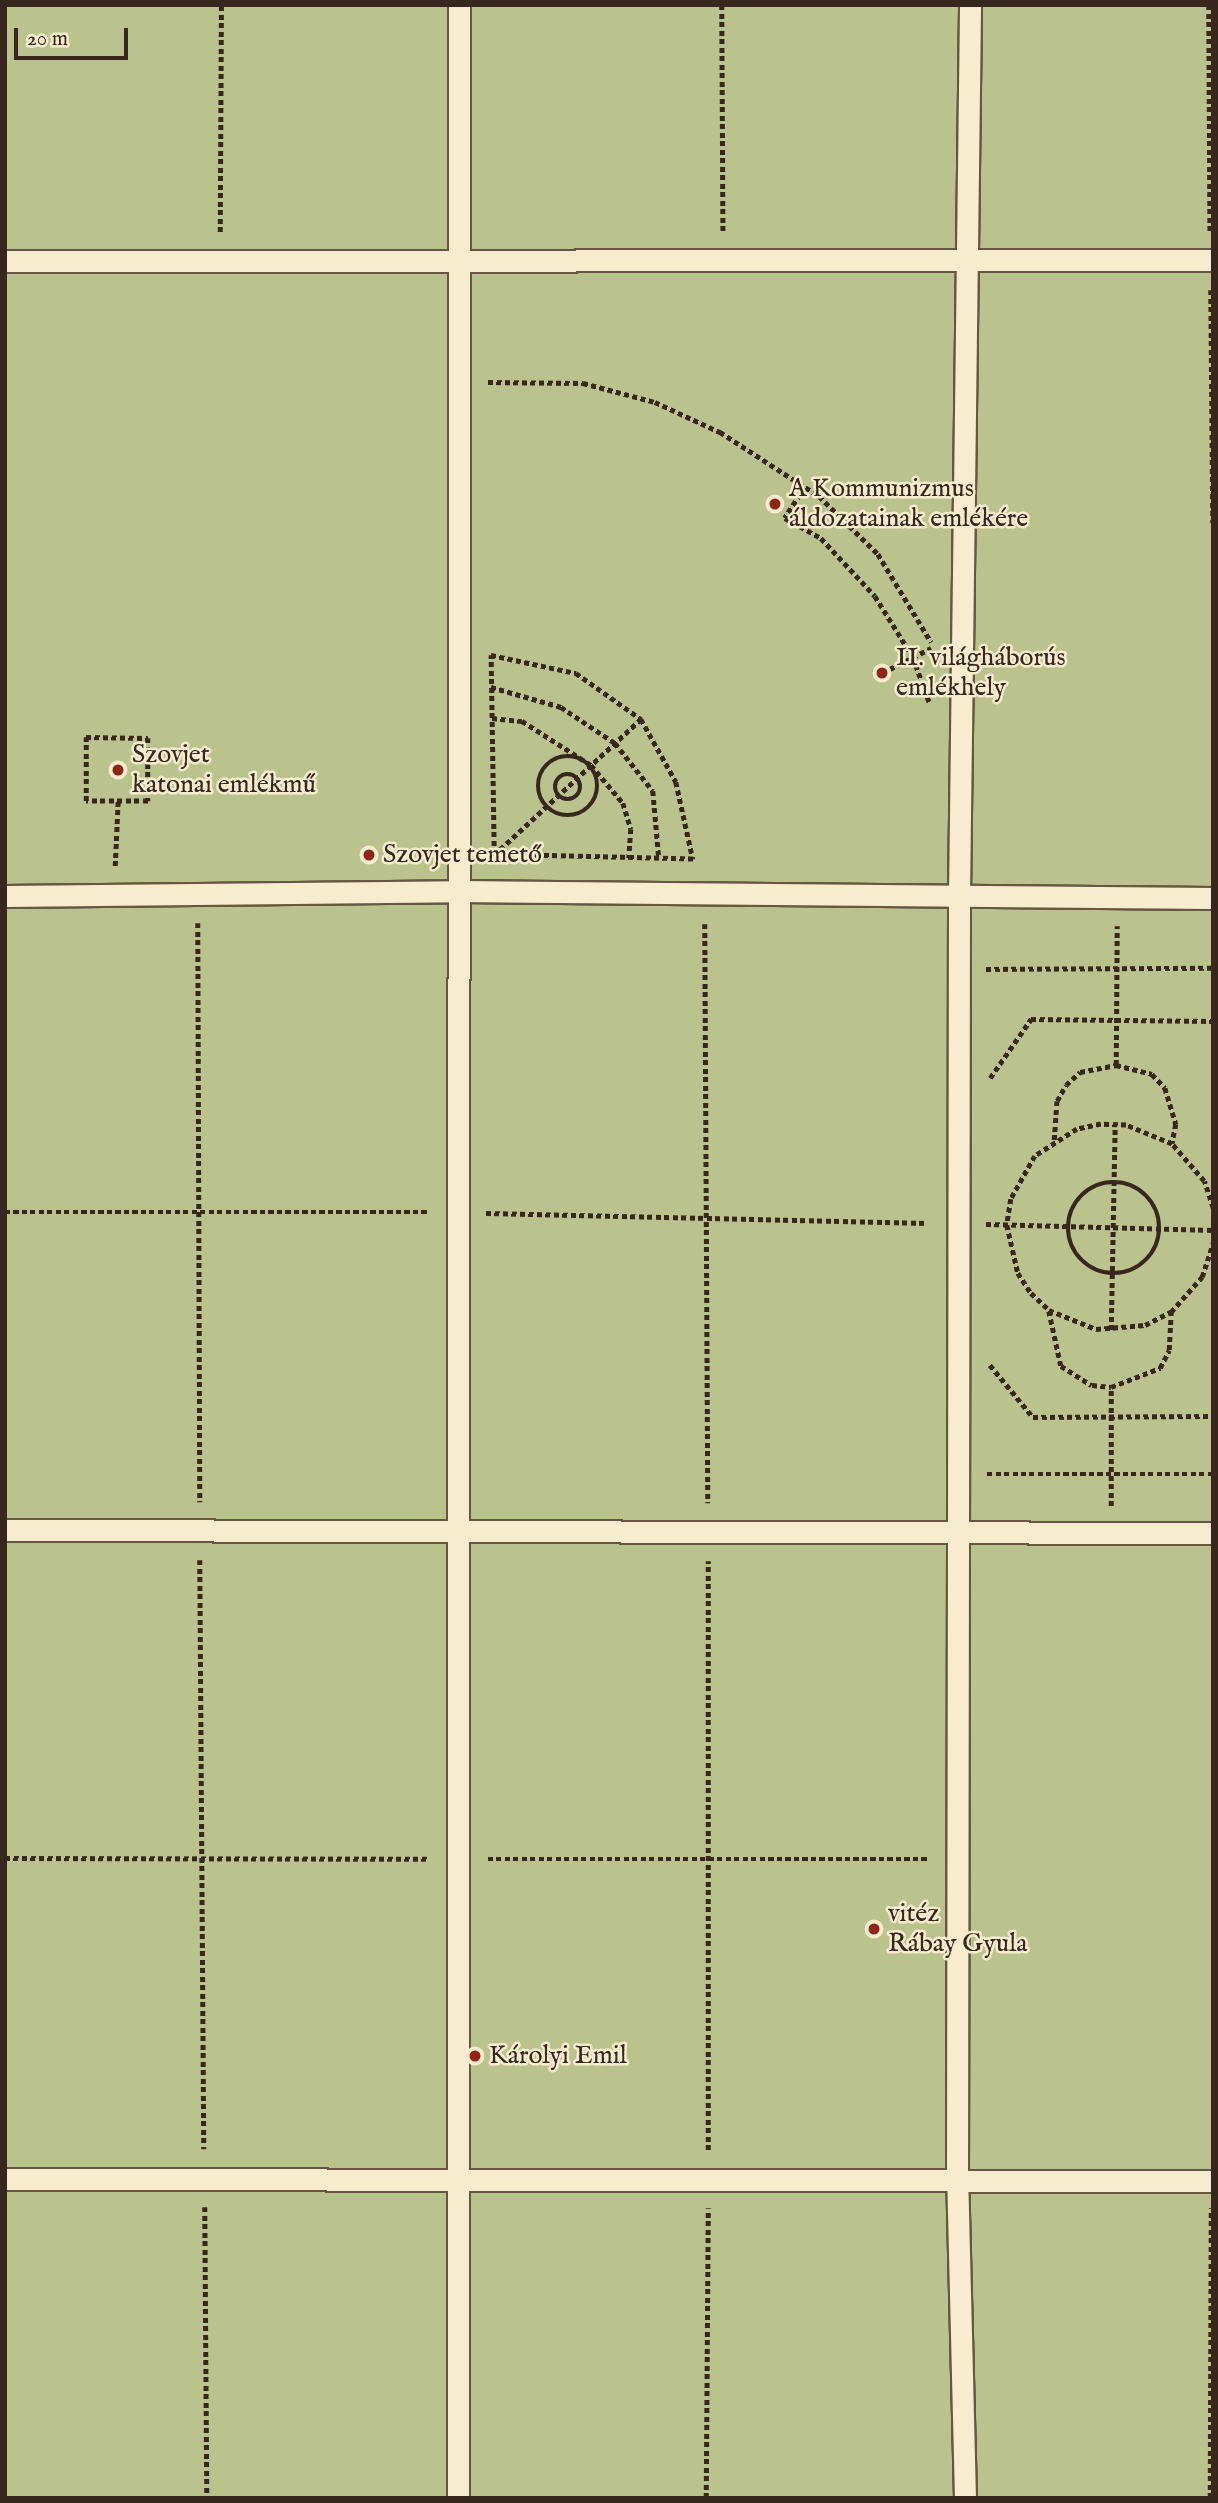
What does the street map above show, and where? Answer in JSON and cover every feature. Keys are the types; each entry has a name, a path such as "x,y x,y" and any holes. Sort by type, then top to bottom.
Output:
{"lane":[{"path":"458,2498 462,2180 458,1531 459,5"},
{"path":"965,2498 957,2181 962,1532 971,1224 959,896 970,260 970,5"},
{"path":"5,261 1213,260"},
{"path":"5,896 459,891 1213,898"},
{"path":"5,1530 1213,1533"},
{"path":"5,2179 1212,2181"}],"path":[{"path":"219,260 221,5"},
{"path":"722,5 723,260"},
{"path":"459,381 583,383 655,402 720,432 805,487 878,554 933,646 961,700"},
{"path":"805,487 785,518 821,538 849,565 913,657 932,710"},
{"path":"883,673 933,646"},
{"path":"491,655 576,673 641,719 676,782 693,859 494,855 491,655"},
{"path":"491,687 561,706 615,743 653,791 659,858"},
{"path":"492,718 522,721 591,765 598,777 594,803 570,817 546,807 538,782 553,759 580,757 591,765 623,803 631,829 629,858"},
{"path":"459,891 494,855 641,719"},
{"path":"86,737 148,738 148,801 118,801 86,801 86,737"},
{"path":"558,795 558,779 577,778"},
{"path":"558,795 569,800 579,794 577,778"},
{"path":"115,860 118,801"},
{"path":"704,893 708,1531 706,2498"},
{"path":"198,894 207,2498"},
{"path":"1116,1065 1117,897"},
{"path":"981,982 981,969 1213,968"},
{"path":"981,1090 1031,1018 1213,1021"},
{"path":"1054,1140 1057,1101 1066,1085 1080,1072 1116,1065 1152,1074 1165,1088 1176,1124 1172,1144"},
{"path":"1111,1330 1115,1124"},
{"path":"1213,1208 1204,1181 1172,1144 1115,1124 1077,1129 1054,1140 1020,1177 1007,1224 1018,1273 1049,1310 1072,1323 1111,1330 1171,1312 1202,1277 1213,1243"},
{"path":"1113,1182 1137,1187 1150,1198 1160,1229 1149,1258 1137,1268 1111,1273 1078,1257 1067,1226 1079,1198 1113,1182"},
{"path":"971,1224 981,1211"},
{"path":"971,1224 1213,1230"},
{"path":"971,1224 981,1237"},
{"path":"1049,1310 1061,1366 1092,1385 1111,1388 1130,1385 1160,1367 1169,1350 1171,1312"},
{"path":"982,1369 982,1356 1033,1418 1213,1416"},
{"path":"1111,1388 1111,1532"},
{"path":"982,1461 982,1474 1213,1474"},
{"path":"1210,2498 1212,2181"}],"green space":[{"path":"5,5 1213,5 1213,2498 5,2498"}],"place":[{"name":"A Kommunizmus áldozatainak emlékére","path":"775,504"},
{"name":"II. világháborús emlékhely","path":"882,673"},
{"name":"Szovjet katonai emlékmű","path":"118,770"},
{"name":"Szovjet temető","path":"369,855"},
{"name":"vitéz Rábay Gyula","path":"874,1929"},
{"name":"Károlyi Emil","path":"475,2056"}]}
